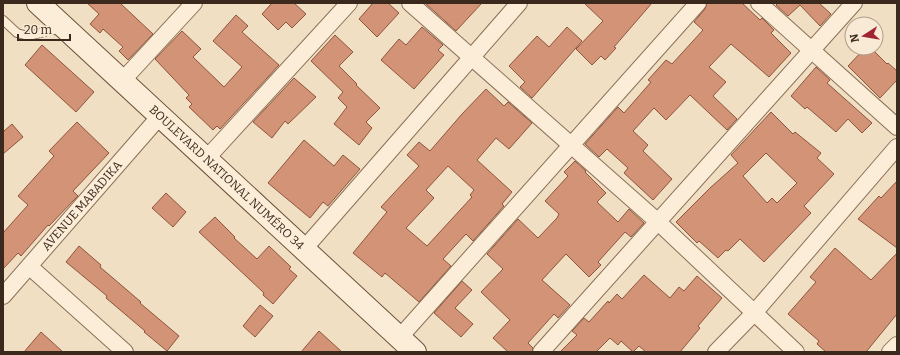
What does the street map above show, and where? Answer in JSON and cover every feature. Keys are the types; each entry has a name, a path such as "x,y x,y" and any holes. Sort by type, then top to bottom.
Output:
{"main road":[{"name":"BOULEVARD NATIONAL NUMÉRO 34","path":"38,3 207,158 408,347"}],"street":[{"path":"122,81 194,3"},
{"path":"207,158 349,3"},
{"path":"410,3 657,222 796,352"},
{"path":"304,249 519,3"},
{"path":"408,347 571,145 698,3"},
{"path":"759,3 897,127"},
{"path":"541,352 854,3"},
{"name":"AVENUE MABADIKA","path":"3,296 30,267 160,116"},
{"path":"716,352 754,313 897,147"},
{"path":"30,267 125,352"},
{"path":"890,352 897,345"}],"lane":[{"path":"3,20 17,34 28,36 64,28"}],"building":[{"path":"87,3 120,3 153,34 128,60 119,51 123,47 103,29 100,33 90,24 99,14"},
{"path":"272,3 294,3 306,14 292,28 286,22 278,30 262,14"},
{"path":"373,3 388,3 399,13 377,37 359,19"},
{"path":"425,3 482,3 456,31"},
{"path":"584,3 652,3 614,47 616,48 605,60 601,56 592,65 576,49 603,21"},
{"path":"707,3 742,3 760,20 762,18 774,30 771,33 791,53 769,77 731,44 709,67 726,82 713,96 737,119 727,130 690,95 666,120 654,108 633,131 648,145 643,151 672,179 653,200 624,173 628,168 607,149 599,157 585,144 618,107 624,113 651,82 648,80 666,60 672,64 703,30 694,22 705,9"},
{"path":"778,3 819,3 831,14 820,26 800,5 788,16 776,5"},
{"path":"236,15 248,26 242,32 279,65 220,129 217,126 213,130 189,107 192,104 186,98 189,95 155,59 182,31 201,49 193,57 224,87 242,67 213,41"},
{"path":"422,27 443,45 438,50 444,55 414,89 381,60 399,39 406,45"},
{"path":"567,27 582,41 532,98 520,87 525,82 509,66 537,36 549,47"},
{"path":"335,35 353,52 339,66 380,108 366,122 372,128 359,145 334,124 347,107 338,98 343,92 311,61"},
{"path":"42,45 94,92 76,112 25,65"},
{"path":"857,56 879,56 897,71 897,80 880,98 848,66"},
{"path":"816,67 830,80 827,83 872,123 862,133 848,119 836,132 807,107 805,109 791,96"},
{"path":"294,78 316,97 288,124 285,121 272,138 253,122"},
{"path":"486,89 504,106 508,102 532,123 509,149 496,138 477,160 512,192 502,204 504,206 473,241 466,234 443,259 451,266 419,302 385,273 382,277 353,253 387,212 381,207 419,166 407,155 419,142 430,151","holes":["448,166 474,190 470,195 472,197 427,246 406,228 434,198 426,190"]},
{"path":"771,112 793,134 795,132 821,153 817,158 834,174 804,206 811,213 764,262 740,239 728,251 726,250 718,258 699,241 697,243 676,222 738,163 731,155","holes":["766,153 797,183 777,203 772,198 767,203 743,176"]},
{"path":"77,122 109,153 73,191 78,196 49,226 48,225 21,256 18,253 3,269 3,233 28,205 18,196 54,156 49,151"},
{"path":"12,124 23,137 3,154 3,132"},
{"path":"304,140 334,166 343,155 360,169 328,206 323,202 310,218 268,183"},
{"path":"575,161 606,193 597,202 618,222 629,209 644,223 631,237 625,232 598,262 601,265 589,277 566,254 542,280 570,305 558,318 554,314 528,343 533,348 532,352 508,352 493,338 510,320 481,292 503,269 487,254 518,219 538,238 557,218 559,214 545,201 568,176 564,172"},
{"path":"897,181 897,248 858,219 879,196 881,198"},
{"path":"166,193 186,212 173,227 152,208"},
{"path":"215,217 235,237 234,238 257,259 269,246 291,267 289,269 297,276 273,304 263,295 264,293 199,232"},
{"path":"79,246 101,265 100,267 141,302 140,303 179,336 167,351 106,298 107,296 66,262"},
{"path":"835,248 871,280 897,253 897,314 866,352 826,352 817,344 819,341 788,314 816,282 810,277"},
{"path":"644,275 670,298 679,287 684,291 697,276 722,298 698,326 700,328 680,352 646,352 639,346 633,352 621,341 618,345 610,338 596,352 560,352 577,335 572,331 584,318 589,322 608,301 609,303 617,294 622,299"},
{"path":"462,281 472,290 455,308 473,324 461,337 434,313"},
{"path":"260,305 273,316 255,337 243,326"},
{"path":"319,331 342,352 301,352"},
{"path":"41,332 63,352 24,352"}]}
